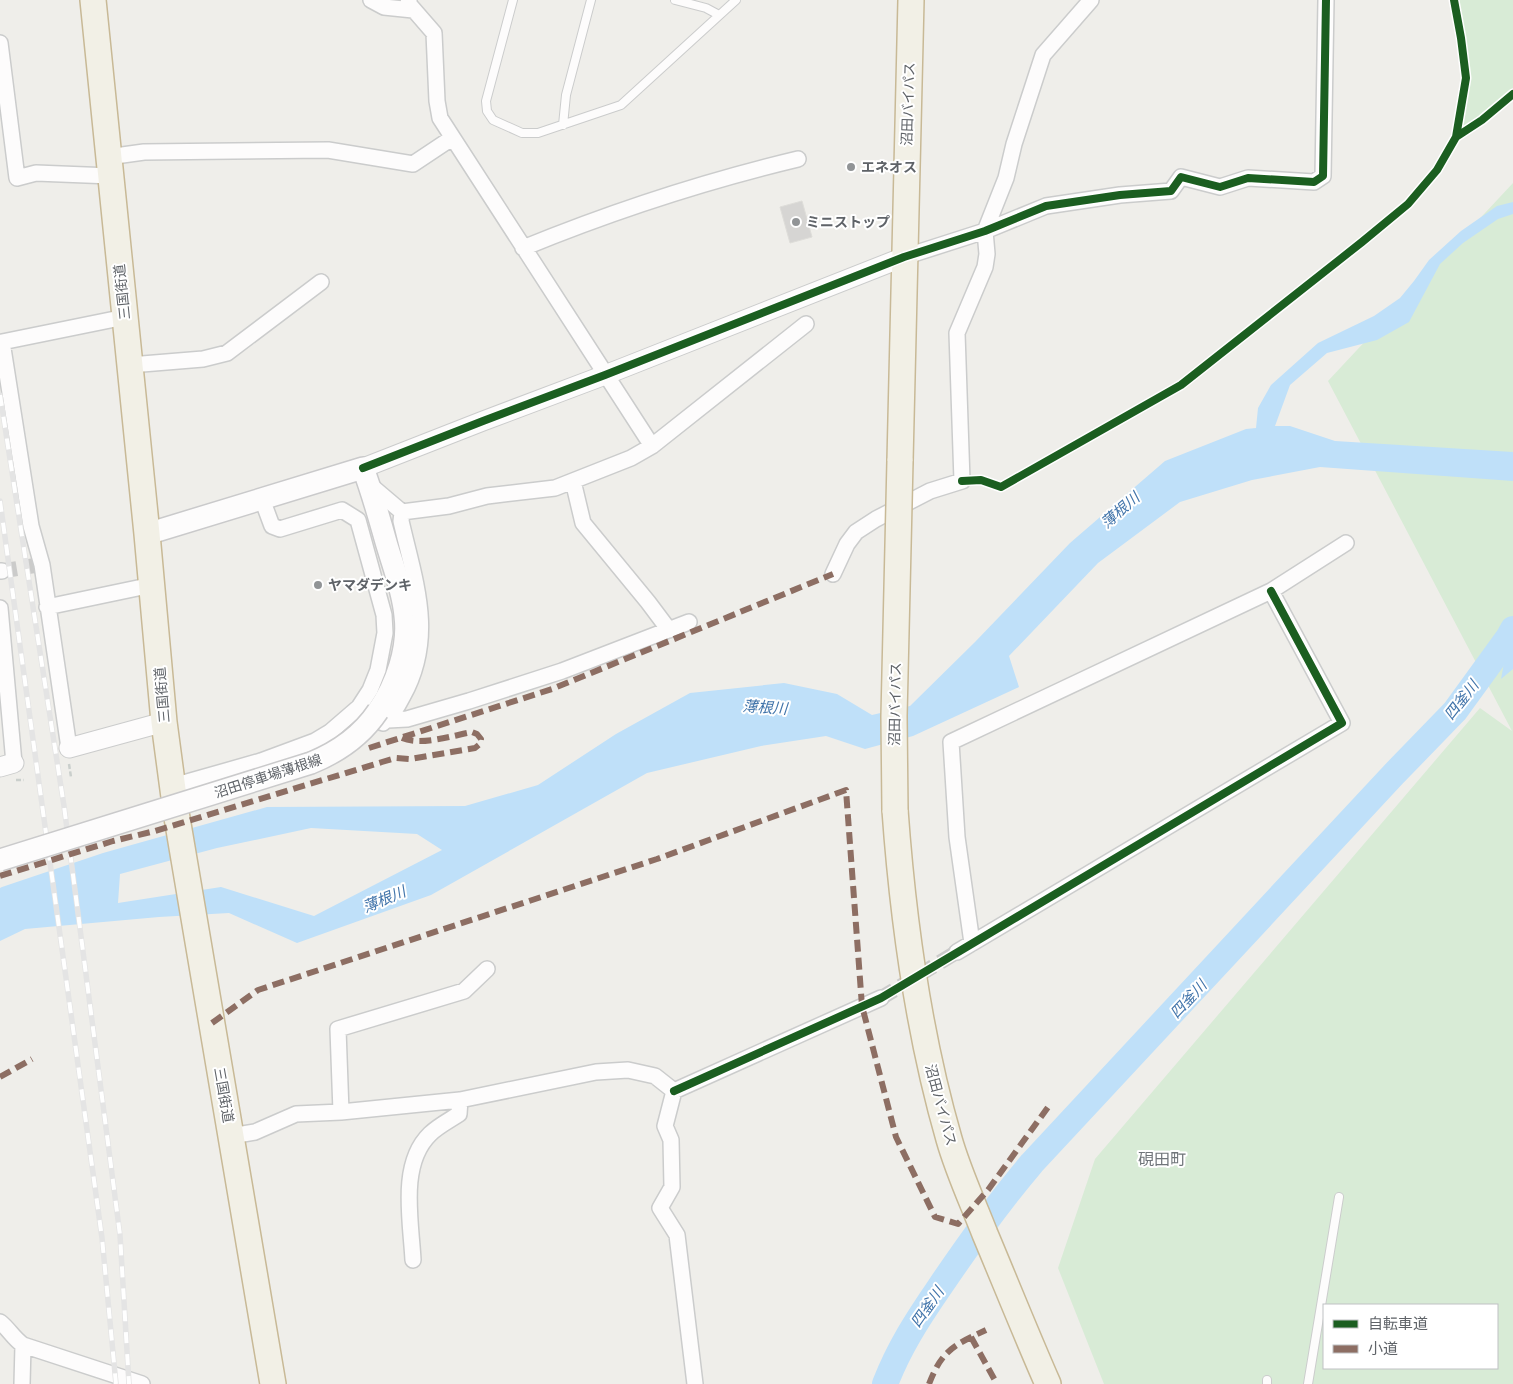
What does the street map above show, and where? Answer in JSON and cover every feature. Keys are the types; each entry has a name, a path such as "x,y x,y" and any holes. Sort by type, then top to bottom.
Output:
{"highway":[{"name":"三国街道","path":"93,0 164,722 176,812 273,1384"},
{"name":"沼田バイパス","path":"911,0 894,716 895,810 906,925 916,997 928,1058 949,1140 1024,1330 1048,1384"}],"main road":[{"path":"147,534 262,499 366,476"},
{"name":"沼田停車場薄根線","path":"0,860 327,757 383,715 404,647 406,617 401,592 366,476"}],"street":[{"path":"371,0 384,7 411,5 434,33 437,101 440,118 652,446"},
{"path":"834,574 847,544 856,532 876,519 930,491 962,481 958,333 985,268 987,254 985,231 1006,178 1014,144 1043,55 1091,0"},
{"path":"402,512 366,476 483,420 605,375 904,257 985,231 1046,206 1120,195 1171,191 1181,177 1220,187 1248,178 1314,182 1323,176 1326,0"},
{"path":"0,43 17,178 36,173 110,166 144,152 328,150 413,164 452,138"},
{"path":"523,248 572,228 670,196 798,159"},
{"path":"130,365 203,359 227,353 320,282"},
{"path":"125,317 2,342 29,516 40,565 69,748 164,722"},
{"path":"402,512 449,506 488,496 554,488 631,458 652,446 806,324"},
{"path":"573,481 583,523 669,630"},
{"path":"173,786 261,761 315,741 330,732 359,708 370,690 378,670 386,634 384,615 358,520 342,510 280,529 272,526 262,499"},
{"path":"330,732 381,725 383,715 409,685 416,666 422,627 420,602 401,521 402,512"},
{"path":"972,943 957,838 951,742 1271,591 1346,543"},
{"path":"47,607 152,585"},
{"path":"957,952 1342,723 1271,591"},
{"path":"0,608 7,765"},
{"path":"383,715 407,719 469,701 562,671 689,622"},
{"path":"341,1112 338,1028 464,991 487,969"},
{"path":"674,1091 881,998"},
{"path":"231,1136 255,1132 296,1114 341,1112 460,1100 596,1072 628,1070 655,1076 674,1091"},
{"path":"674,1091 665,1126 671,1140 672,1187 660,1208 677,1235 695,1384"},
{"path":"413,1260 409,1182 416,1153 430,1134 459,1114 460,1100"},
{"path":"0,1322 6,1326 13,1339 23,1345 142,1384"},
{"path":"22,1384 23,1345"}],"lane":[{"path":"513,0 486,101 487,111 492,120 522,133 538,133 621,105 736,0"},
{"path":"563,125 566,95 591,0"},
{"path":"675,0 706,8 719,15"},
{"path":"1308,1384 1339,1197"}],"green space":[{"path":"1458,0 1513,0 1513,88 1461,130 1468,79 1466,46"},
{"path":"1513,183 1513,1384 1104,1384 1058,1268 1095,1159 1480,708 1512,731 1328,381"}],"water":[{"name":"薄根川","path":"1513,202 1513,214 1498,219 1463,243 1440,264 1409,322 1377,340 1327,353 1290,385 1275,426 1290,426 1335,441 1513,452 1513,481 1320,467 1252,480 1180,502 1098,563 1009,656 1019,687 913,736 865,749 826,736 761,746 647,773 431,895 297,943 229,913 25,929 0,941 0,888 2,887 103,853 267,807 465,806 538,785 616,734 690,693 784,683 837,694 872,715 910,706 975,642 1070,543 1165,461 1246,429 1256,428 1258,408 1271,385 1318,343 1374,316 1400,298 1429,260 1461,231 1497,206","holes":["311,828 417,834 442,850 314,916 221,887 118,903 120,874 217,848"]},
{"path":"1513,648 1513,669 1501,679 1504,663"}],"building":[{"name":"ミニストップ","path":"802,201 812,237 790,243 780,207"}],"waterway":[{"name":"四釜川","path":"885,1384 902,1346 923,1311 972,1240 1019,1178 1393,775 1455,711 1513,629"}],"tunnel":[{"path":"2,571 38,565"},
{"path":"881,998 957,952"}],"railway":[{"path":"0,395 64,806 120,1235 129,1384"},
{"path":"0,501 102,1238 116,1384"}],"marked path":[{"path":"369,748 552,689 833,574"},
{"path":"0,876 396,758 410,759 475,748 480,744 481,739 472,732 427,741 402,738"},
{"path":"212,1023 258,990 657,859 846,790 862,1006 896,1137 935,1217 958,1224 988,1190 1051,1103"},
{"path":"0,1077 32,1059"},
{"path":"929,1384 939,1363 950,1350 986,1330"},
{"path":"971,1337 997,1384"}],"cycle path":[{"path":"363,468 904,257 985,231 1046,206 1120,195 1171,191 1181,177 1220,187 1248,178 1314,182 1323,176 1326,0"},
{"path":"1454,0 1466,78 1456,137"},
{"path":"962,481 981,480 1001,487 1181,385 1408,204 1437,170 1456,137 1482,120 1513,94"},
{"path":"674,1091 881,998 1342,723 1271,591"}],"place":[{"name":"エネオス","path":"851,167"},
{"name":"ミニストップ","path":"796,222"},
{"name":"ヤマダデンキ","path":"318,585"}],"district":[{"name":"硯田町","path":"1162,1159"}]}
